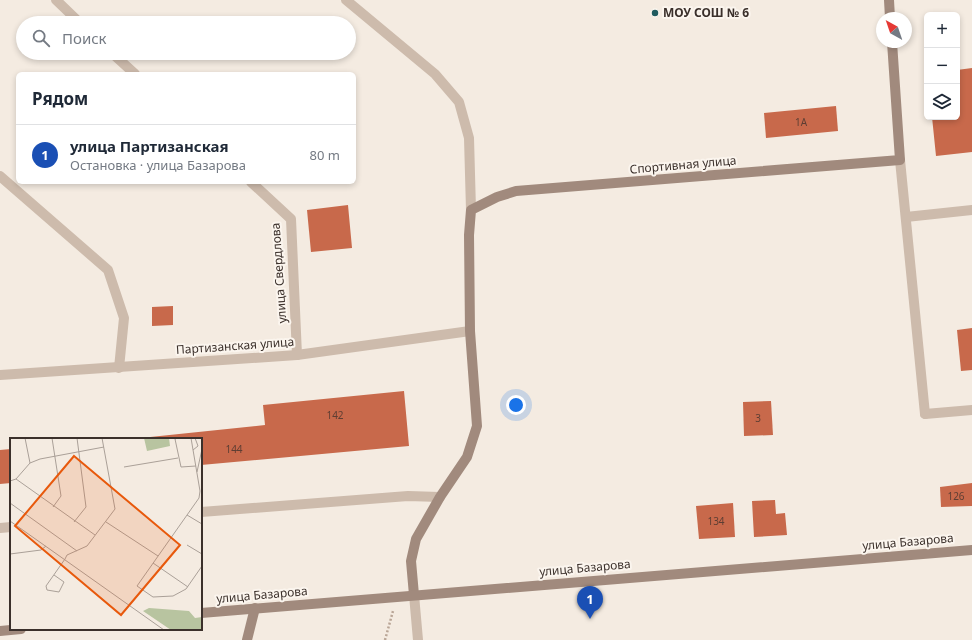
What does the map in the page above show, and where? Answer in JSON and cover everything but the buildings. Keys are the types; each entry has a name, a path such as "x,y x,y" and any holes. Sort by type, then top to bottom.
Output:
{"street":[{"path":"56,0 73,16"},
{"path":"346,0 435,74 458,102 469,138 471,210 469,235 470,331 477,426 467,457 440,497 416,539 411,561 418,640"},
{"path":"889,0 890,12"},
{"path":"892,48 900,160 926,414 972,410"},
{"path":"120,60 133,72"},
{"name":"Спортивная улица","path":"471,210 497,197 516,191 900,160"},
{"path":"0,176 108,270 124,318 119,368"},
{"name":"улица Свердлова","path":"253,184 290,219 297,355"},
{"path":"906,217 972,210"},
{"name":"Партизанская улица","path":"0,375 297,355 470,331"},
{"path":"202,512 408,496 440,497"},
{"path":"0,528 10,527"},
{"name":"улица Базарова","path":"202,613 972,550"},
{"path":"247,640 255,608"},
{"path":"0,631 10,630"}],"path":[{"path":"385,640 397,596"}],"place":[{"name":"МОУ СОШ № 6","path":"655,13"},
{"name":"улица Партизанская","path":"590,619"}]}
